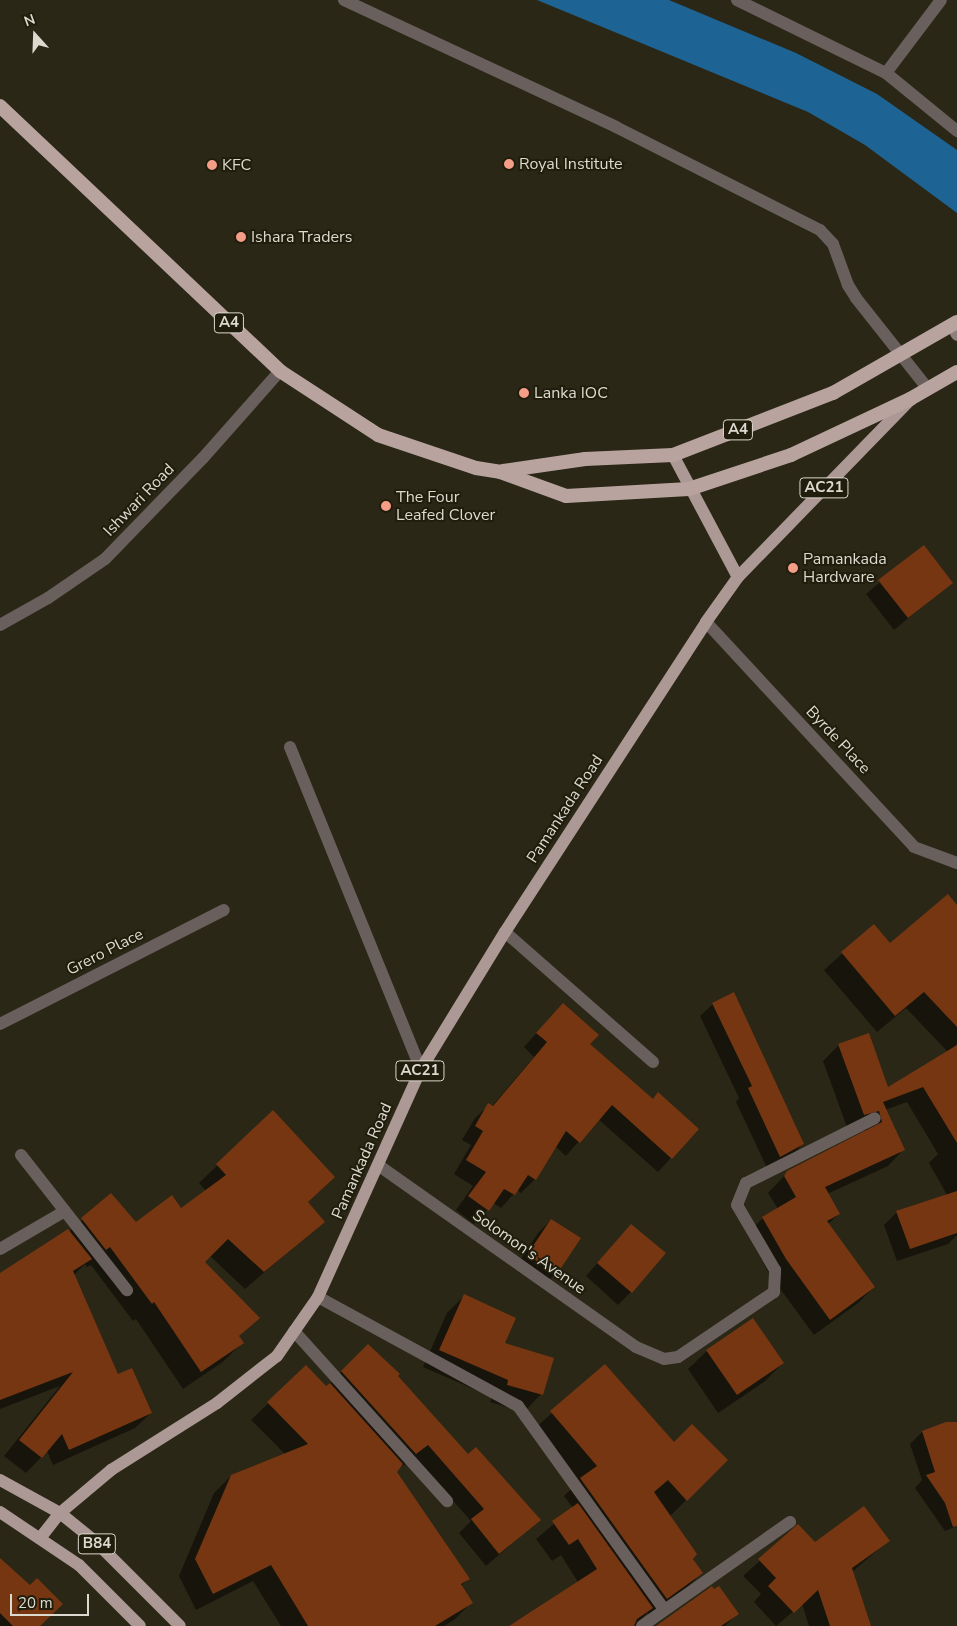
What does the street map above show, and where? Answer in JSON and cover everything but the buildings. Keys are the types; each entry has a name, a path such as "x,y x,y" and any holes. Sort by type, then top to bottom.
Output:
{"highway":[{"name":"A4","path":"0,106 280,371 378,435 476,468 500,472 566,496 689,489 791,455 910,400 957,372"},
{"name":"A4","path":"500,472 585,459 673,455 833,393 902,353 955,327"}],"main road":[{"name":"Pamankada Road","path":"40,1537 60,1513 110,1470 224,1397 277,1356 318,1297 421,1068 504,932 706,622 738,577 910,400"},
{"path":"673,455 689,489 738,577"},
{"name":"B84","path":"0,1480 60,1513 97,1544 180,1626"},
{"name":"B84","path":"0,1512 40,1537 79,1565 140,1626"}],"street":[{"path":"344,0 616,127 820,230 833,244 852,291 902,353 928,389"},
{"path":"737,0 886,74 957,132"},
{"path":"886,74 941,0"},
{"name":"Ishwari Road","path":"0,625 48,598 105,559 203,458 280,371"},
{"name":"Byrde Place","path":"706,622 914,847 957,863"},
{"path":"290,747 421,1068"},
{"name":"Grero Place","path":"0,1024 224,910"},
{"path":"504,932 653,1062"},
{"name":"Solomon's Avenue","path":"378,1165 636,1347 664,1359 678,1357 774,1292 775,1270 737,1205 746,1183 875,1118"},
{"path":"21,1155 127,1290"},
{"path":"0,1249 65,1211"},
{"path":"318,1297 518,1406 664,1609"},
{"path":"294,1332 447,1501"},
{"path":"642,1626 790,1522"}],"water":[{"path":"537,0 669,0 796,53 877,94 957,150 957,213 865,145 808,112"}],"place":[{"name":"Royal Institute","path":"509,164"},
{"name":"KFC","path":"212,165"},
{"name":"Ishara Traders","path":"241,237"},
{"name":"Lanka IOC","path":"524,393"},
{"name":"The Four Leafed Clover","path":"386,506"},
{"name":"Pamankada Hardware","path":"793,568"}]}
